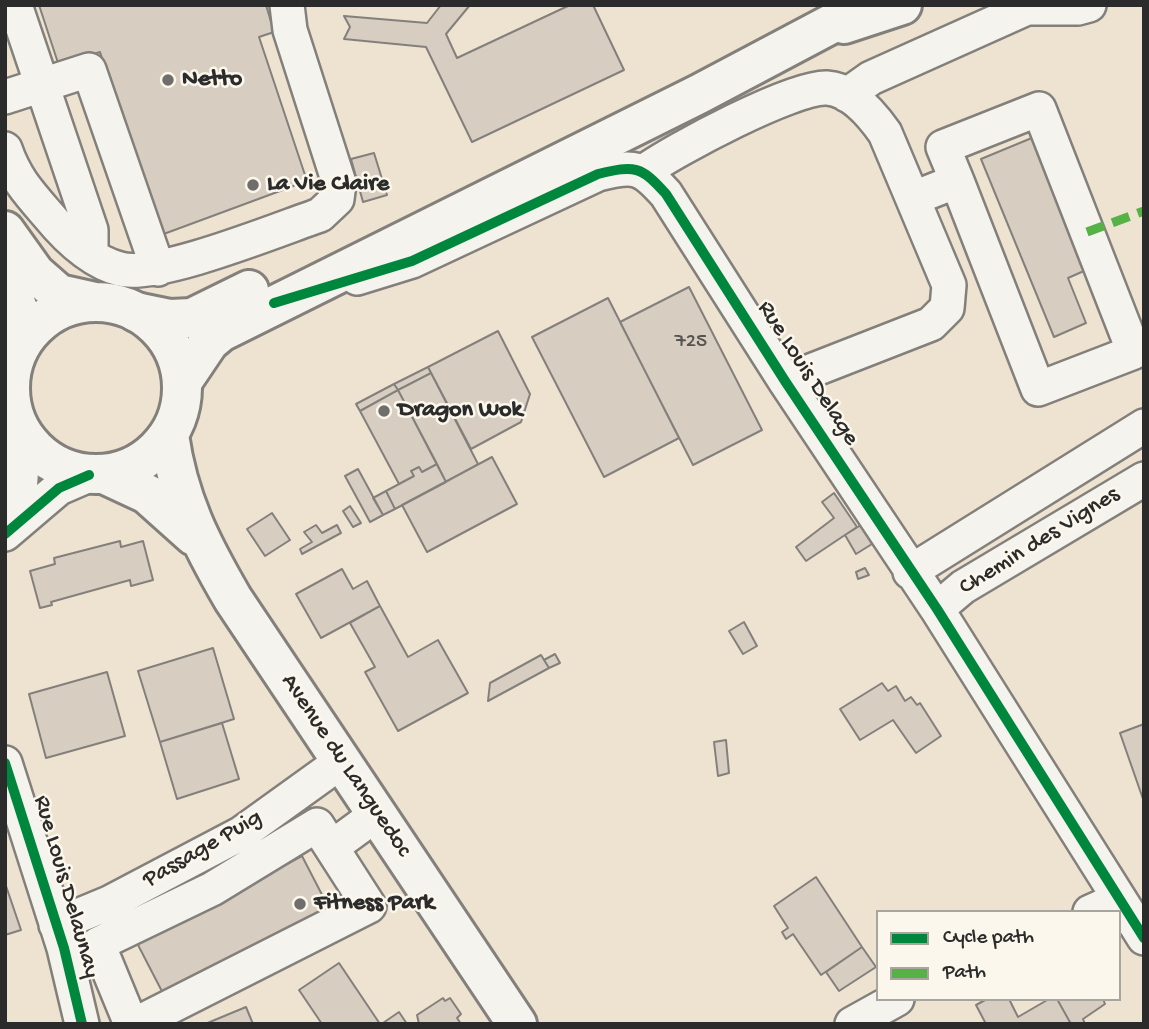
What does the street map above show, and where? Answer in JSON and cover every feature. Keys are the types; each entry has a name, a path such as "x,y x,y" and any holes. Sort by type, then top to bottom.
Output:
{"main road":[{"path":"5,231 35,273 59,294 116,304 136,312 170,319 192,318 690,77 806,14 867,5"},
{"path":"182,382 209,342 274,303 699,94 806,14 902,5"},
{"path":"5,276 22,319 11,375 10,396 15,423 42,456 64,469 97,475 130,468 152,454 169,435 182,400 182,382 175,353 159,329 136,312"},
{"path":"15,354 36,327 53,314 74,305 95,302"},
{"name":"Avenue du Languedoc","path":"169,435 174,474 199,541 233,599 517,1024"},
{"name":"Avenue du Languedoc","path":"97,475 148,494 199,541"}],"street":[{"path":"15,5 91,230 92,255"},
{"path":"5,149 14,175 62,232 92,255 121,269 158,269 320,215 337,199 339,183 289,30 287,5"},
{"path":"846,95 871,78 1027,8 1078,8 1089,5"},
{"path":"5,97 89,69 158,269"},
{"path":"274,303 412,261 598,174 624,167 645,171 674,150 794,96 827,88 846,95 871,113 885,134 949,285 947,308"},
{"path":"1039,109 1134,352 1038,389 957,181 943,147 1039,109"},
{"name":"Rue Louis Delage","path":"645,171 666,194 785,381 937,609 1104,905"},
{"path":"914,198 957,181"},
{"path":"785,381 931,324 947,308 1000,292"},
{"path":"5,520 20,492 15,423"},
{"path":"910,572 1144,426"},
{"path":"5,534 59,488 97,475"},
{"name":"Chemin des Vignes","path":"937,609 962,587 1144,479"},
{"name":"Passage Puig","path":"56,925 109,903 242,833 342,761"},
{"name":"Rue Louis Delaunay","path":"5,763 56,925 82,1024"},
{"path":"332,846 377,814"},
{"path":"317,825 332,846 369,906 133,1024 98,944 212,889 317,825"},
{"name":"Rue Louis Delage","path":"1121,919 1144,939"},
{"path":"66,962 102,954"},
{"path":"852,1024 893,1001"}],"shaded area":[{"path":"5,5 1144,5 1144,1024 5,1024"}],"building":[{"path":"39,5 266,5 274,32 259,37 307,181 161,235 100,52 59,66"},
{"path":"441,5 470,5 446,34 457,58 570,5 593,5 624,70 472,142 426,47 344,39 350,27 344,16 427,23"},
{"path":"1039,135 1093,267 1068,278 1086,323 1054,337 981,159"},
{"path":"374,153 387,195 363,202 351,159"},
{"path":"689,287 762,430 693,465 620,322"},
{"path":"608,298 679,438 604,477 532,337"},
{"path":"498,331 530,394 521,422 471,449 428,367"},
{"path":"428,367 431,373 398,390 394,384"},
{"path":"431,373 478,464 446,482 398,390"},
{"path":"394,384 398,390 360,411 356,404"},
{"path":"398,390 437,464 422,472 419,467 411,471 414,476 399,484 360,411"},
{"path":"492,457 517,504 427,552 402,505"},
{"path":"437,464 446,482 395,509 386,491 414,476 411,471 419,467 422,472"},
{"path":"358,469 383,515 370,522 345,476"},
{"path":"386,491 395,509 383,515 373,498"},
{"path":"834,493 857,527 806,561 796,547 834,518 822,502"},
{"path":"350,506 361,523 353,527 343,511"},
{"path":"272,513 290,540 265,556 247,529"},
{"path":"316,525 322,533 337,525 341,533 302,554 300,549 312,542 304,532"},
{"path":"861,525 872,544 856,554 845,535"},
{"path":"120,541 121,547 143,541 153,580 131,586 130,580 51,602 52,605 40,608 30,571 55,564 54,558"},
{"path":"865,568 869,575 858,579 856,572"},
{"path":"342,569 353,589 367,581 380,606 321,638 296,594"},
{"path":"380,606 408,657 438,640 468,693 398,731 365,672 375,667 350,623"},
{"path":"744,622 757,646 743,654 729,631"},
{"path":"213,648 234,719 160,742 138,671"},
{"path":"555,654 560,663 549,668 544,660"},
{"path":"541,655 549,668 488,701 490,683"},
{"path":"107,672 125,736 46,758 29,694"},
{"path":"882,683 888,691 896,686 905,701 911,697 917,705 920,703 941,736 916,753 893,720 860,740 840,709"},
{"path":"222,723 239,779 177,799 160,742"},
{"path":"1144,724 1144,799 1143,799 1120,733"},
{"path":"726,740 729,773 718,776 714,742"},
{"path":"302,856 333,916 168,1003 137,943"},
{"path":"816,877 862,947 821,975 793,934 786,939 782,932 788,928 774,906"},
{"path":"5,883 21,930 5,935"},
{"path":"862,947 876,967 839,991 826,972"},
{"path":"339,963 380,1024 322,1024 299,990"},
{"path":"443,998 445,1001 450,998 461,1014 457,1018 461,1024 419,1024 417,1015"},
{"path":"983,1001 1010,1001 1018,1017 1046,1001 1058,1001 1071,1024 986,1024 976,1005"},
{"path":"1058,1001 1104,1001 1105,1004 1083,1019 1085,1024 1071,1024"},
{"path":"246,1007 253,1024 205,1024"},
{"path":"399,1012 407,1024 383,1024 383,1023"}],"marked path":[{"path":"1087,232 1144,211"}],"cycle path":[{"path":"274,303 412,261 598,174 629,169 650,178 666,194 785,381 937,609 1144,938"},
{"path":"5,534 59,488 89,475"},
{"path":"5,763 64,948 82,1024"}],"place":[{"name":"Netto","path":"168,80"},
{"name":"La Vie Claire","path":"253,185"},
{"name":"Dragon Wok","path":"384,411"},
{"name":"Fitness Park","path":"300,904"}]}
